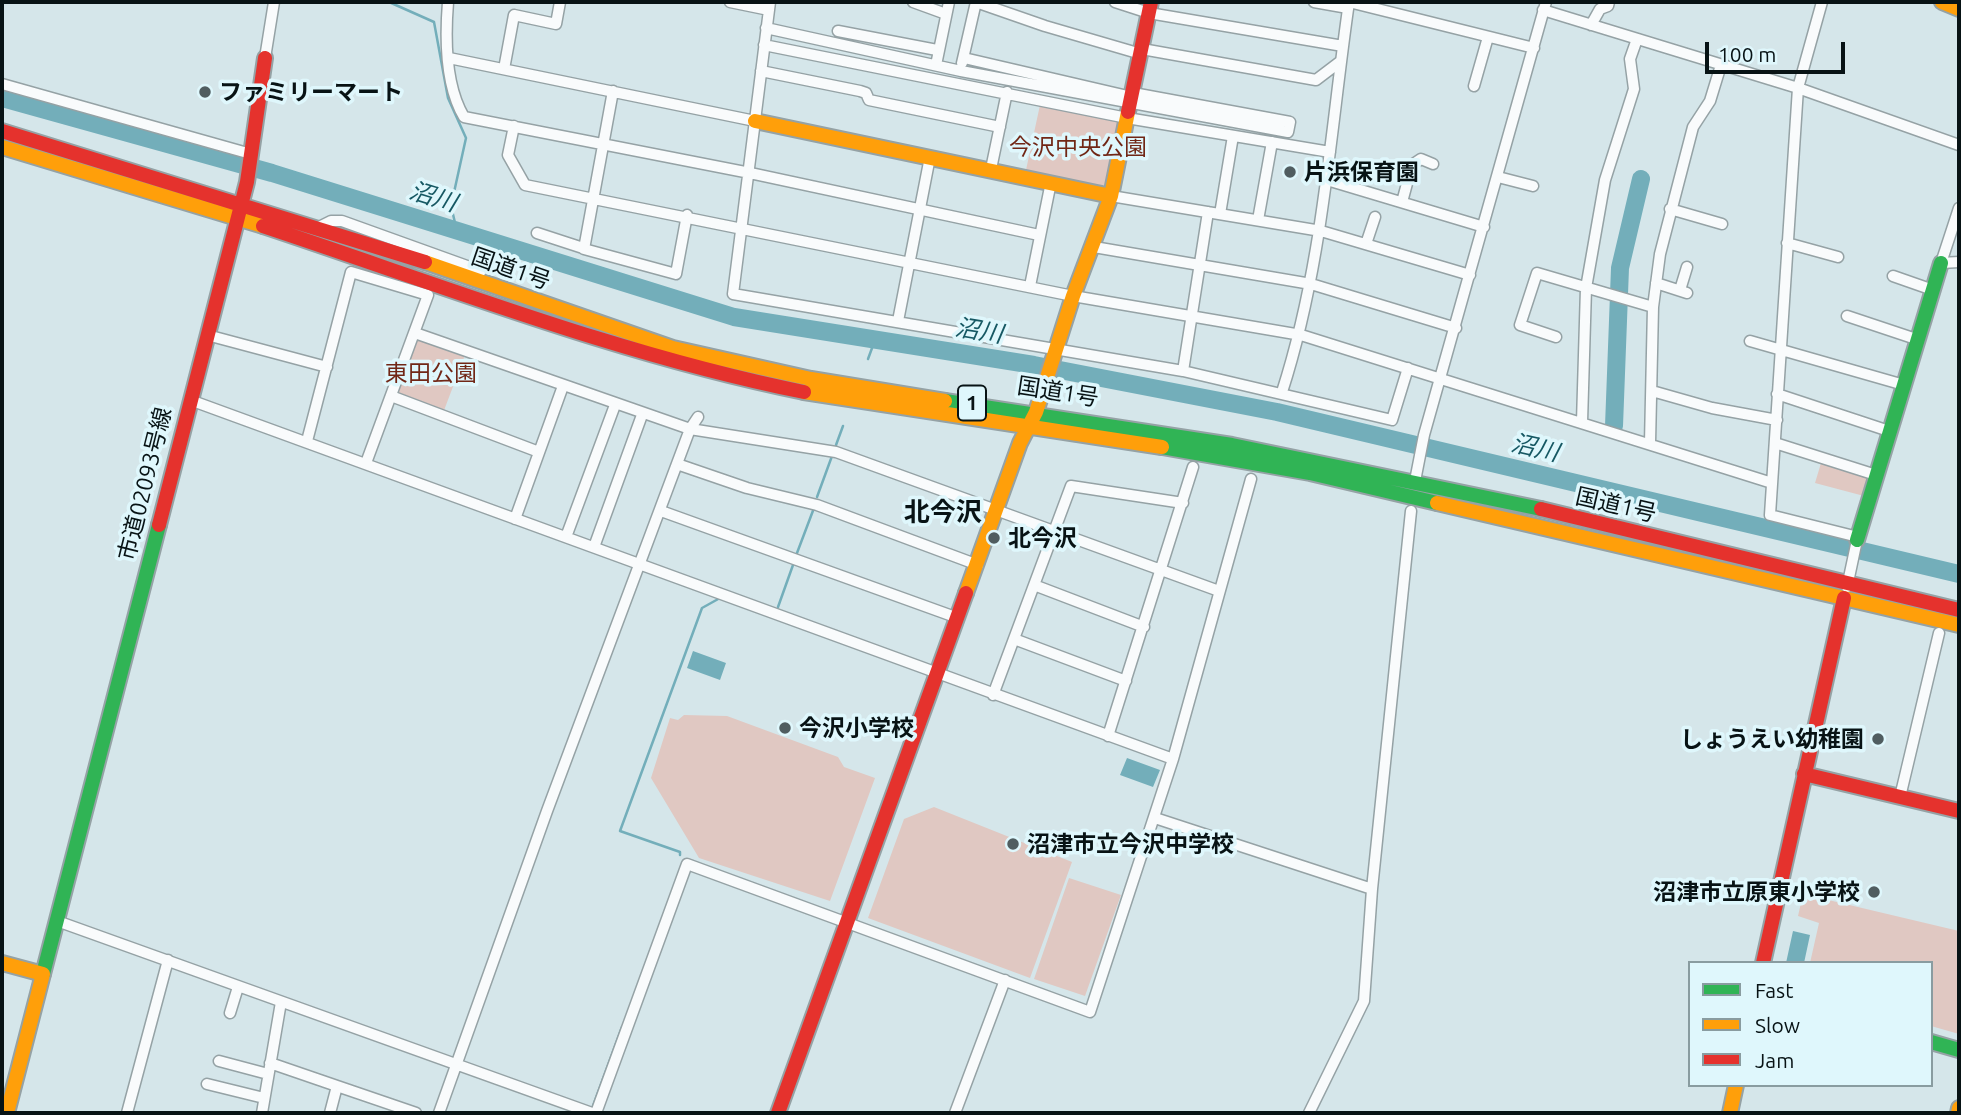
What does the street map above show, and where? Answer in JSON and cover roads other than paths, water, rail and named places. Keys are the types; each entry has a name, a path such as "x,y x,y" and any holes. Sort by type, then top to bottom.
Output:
{"main road":[{"path":"1942,2 1959,9"},
{"path":"778,1113 1028,426 1045,386 1073,296 1094,247 1111,195 1150,7"},
{"name":"市道02093号線","path":"6,1113 247,182 265,58"},
{"path":"755,121 1111,195"},
{"name":"国道1号","path":"2,131 241,202 661,344 727,362 814,380 1035,412 1287,455 1415,481 1846,591 1959,625"},
{"name":"国道1号","path":"2,147 237,217 699,369 813,394 1238,459 1846,591 1959,610"},
{"path":"1858,538 1941,263"},
{"path":"1763,961 1846,591"},
{"path":"1804,774 1959,811"},
{"path":"2,962 43,974"},
{"path":"1933,1043 1959,1050"},
{"path":"1730,1113 1736,1087"}],"street":[{"name":"市道02093号線","path":"265,58 274,2"},
{"path":"447,2 454,100 464,117 750,173 1039,235"},
{"path":"504,69 514,15 556,24 560,2"},
{"path":"730,2 769,6 744,227 733,294 898,321 1055,352 1183,371 1392,421 1408,368"},
{"path":"913,2 946,15"},
{"path":"936,65 949,2"},
{"path":"961,71 976,2 1141,52 1316,80 1341,61"},
{"path":"1115,2 1343,46"},
{"path":"1314,2 1349,4 1534,48"},
{"path":"1591,25 1600,9 1608,6 1609,2"},
{"path":"1822,2 1798,88 1770,516 1858,538 1846,591"},
{"path":"1282,393 1301,335 1321,231 1349,4"},
{"path":"1415,481 1424,435 1545,6 1591,25 1798,88 1959,145"},
{"path":"764,45 1007,92 1131,103 1290,122 1288,132 1131,103 961,71 766,28"},
{"path":"838,31 937,50"},
{"path":"1474,86 1488,37"},
{"path":"1582,422 1586,288 1605,180 1634,89 1630,59 1637,39"},
{"path":"845,61 846,46"},
{"path":"449,58 755,121"},
{"path":"964,58 1131,103 1233,136 1330,152"},
{"path":"1650,443 1656,283 1670,209 1693,127 1710,101 1721,65"},
{"path":"761,71 860,91 866,93 869,100 1000,127"},
{"path":"2,84 251,155"},
{"path":"583,248 613,91"},
{"path":"991,169 1007,92"},
{"path":"513,125 508,155 525,185 687,215 1073,296 1301,335 1772,483"},
{"path":"1220,214 1233,136"},
{"path":"1258,220 1272,142"},
{"path":"898,321 930,157"},
{"path":"1402,202 1412,165 1421,159 1433,164"},
{"path":"1498,177 1534,186"},
{"path":"1327,180 1484,227"},
{"path":"1030,286 1051,182"},
{"path":"1111,195 1321,231 1470,275"},
{"path":"1959,208 1941,263 1959,262"},
{"path":"1670,209 1722,224"},
{"path":"1183,371 1208,212"},
{"path":"537,233 676,274 687,215"},
{"path":"1366,244 1375,217"},
{"path":"319,227 331,221 342,221 481,271"},
{"path":"1787,243 1838,257"},
{"path":"1094,247 1202,263 1311,284 1456,328"},
{"path":"1656,283 1683,292 1687,267"},
{"path":"307,441 351,272 428,295 366,463"},
{"path":"1556,337 1520,326 1537,273 1653,307"},
{"path":"1893,276 1933,290"},
{"path":"1847,316 1919,341"},
{"path":"415,332 642,415 690,429 836,452 1219,591"},
{"path":"207,335 327,367"},
{"path":"1750,341 1904,385"},
{"path":"515,519 563,386"},
{"path":"1652,391 1712,408 1777,420"},
{"path":"1777,394 1889,431"},
{"path":"391,396 539,452"},
{"path":"190,400 515,519 641,562 1174,760"},
{"path":"566,537 615,405"},
{"path":"594,547 642,415"},
{"path":"439,1113 690,429 698,416"},
{"path":"1775,443 1876,475"},
{"path":"677,464 747,488 817,505 978,565"},
{"path":"1108,736 1193,467"},
{"path":"57,921 594,1113 687,864 1090,1012 1174,760 1251,479"},
{"path":"993,695 1071,486 1183,503"},
{"path":"662,511 958,618"},
{"path":"1309,1113 1364,1001 1372,889 1410,511"},
{"path":"1034,585 1144,627"},
{"path":"1900,797 1939,633"},
{"path":"1014,639 1126,681"},
{"path":"1155,818 1372,889"},
{"path":"127,1113 168,960"},
{"path":"955,1113 1004,980"},
{"path":"230,1013 238,986"},
{"path":"262,1113 281,1002"},
{"path":"219,1061 269,1068 338,1086 416,1113"},
{"path":"207,1084 264,1098"},
{"path":"330,1113 338,1086"}],"water":[{"path":"693,651 726,663 720,680 687,668"},
{"path":"1127,758 1160,770 1153,787 1120,775"},
{"path":"1793,931 1810,935 1804,961 1786,961"}],"waterway":[{"path":"389,2 434,22 448,98 466,138 451,206 457,231"},
{"name":"沼川","path":"2,98 272,173 734,317 1034,365 1277,412 1959,574"},
{"path":"1614,426 1620,268 1641,179"},
{"path":"868,359 875,340"},
{"path":"836,445 843,426"},
{"path":"817,497 832,456"},
{"path":"797,553 814,508"},
{"path":"778,607 793,565"},
{"path":"680,855 680,852 620,831 702,608 720,598"},
{"path":"593,1106 622,1027"}],"place":[{"name":"ファミリーマート","path":"205,92"},
{"name":"片浜保育園","path":"1290,172"},
{"name":"北今沢","path":"994,538"},
{"name":"今沢小学校","path":"785,728"},
{"name":"しょうえい幼稚園","path":"1878,739"},
{"name":"沼津市立今沢中学校","path":"1013,844"},
{"name":"沼津市立原東小学校","path":"1874,892"}],"district":[{"name":"北今沢","path":"943,512"}],"park label":[{"name":"今沢中央公園","path":"1078,147"},
{"name":"東田公園","path":"431,373"}]}
